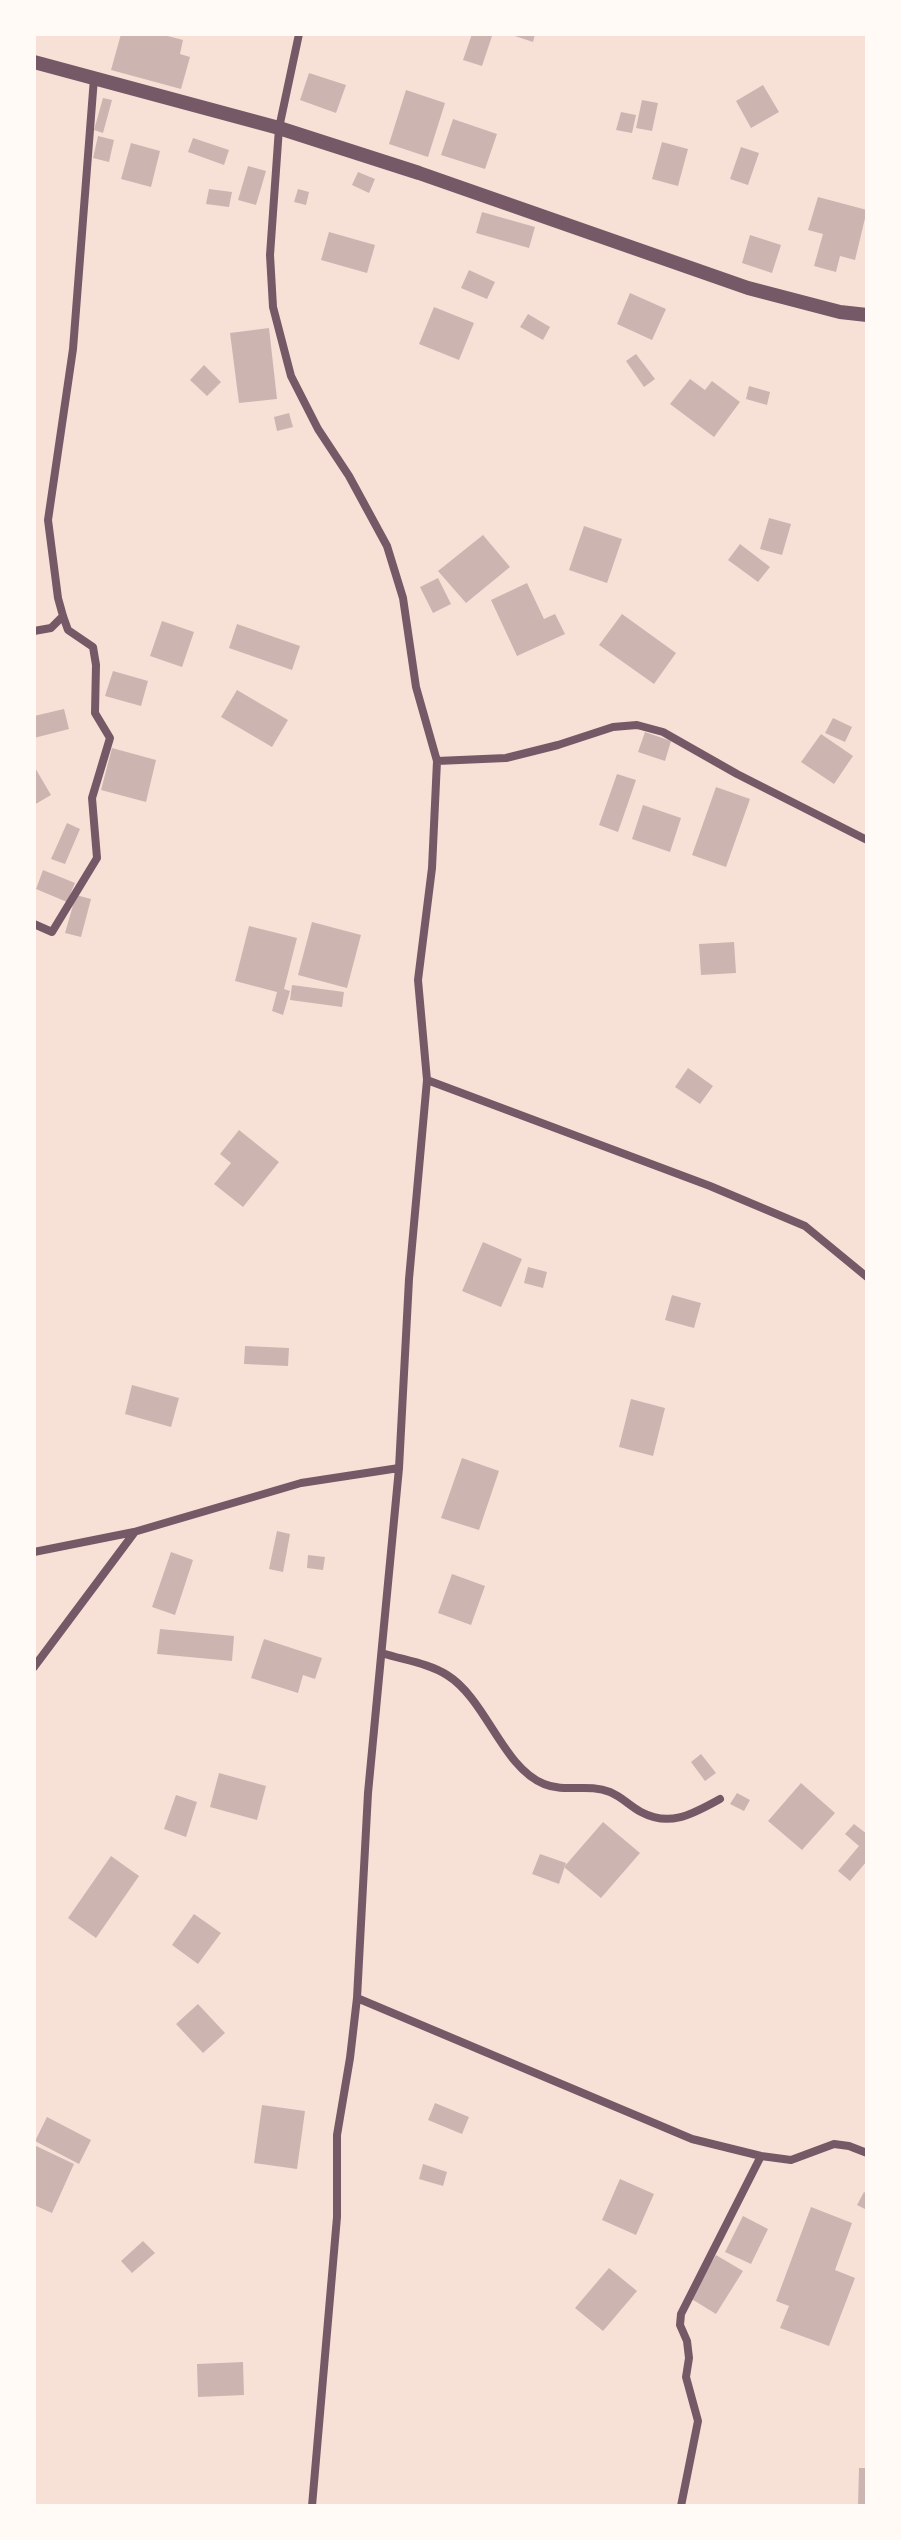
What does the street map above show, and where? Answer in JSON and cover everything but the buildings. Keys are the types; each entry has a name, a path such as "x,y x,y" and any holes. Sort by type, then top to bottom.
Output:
{"street":[{"path":"299,34 279,128 270,255 273,307 291,376 318,429 349,476 387,546 403,598 416,687 437,761 432,868 418,980 427,1080 410,1264 399,1468 368,1793 357,1998 337,2135 337,2217 312,2506"},
{"path":"34,62 279,128 419,173 748,288 840,312 867,315"},
{"path":"76,637 68,630 58,598 48,520 73,349 94,78"},
{"path":"51,628 63,616"},
{"path":"34,631 51,628 88,642 93,647 96,665 95,713 110,738 92,798 97,858 52,932 34,924"},
{"path":"437,761 506,758 613,727 637,725 663,732 737,774 867,840"},
{"path":"427,1080 710,1186 805,1226 867,1277"},
{"path":"34,1552 134,1532 301,1483 399,1468"},
{"path":"34,1667 134,1532"},
{"path":"382,1653 446,1674 468,1692 523,1769 543,1784 565,1789 598,1787 619,1796 655,1819 685,1818 720,1799"},
{"path":"357,1998 692,2139 791,2160 834,2144 867,2153"},
{"path":"681,2506 698,2421 686,2377 689,2358 687,2341 680,2325 681,2314 761,2156"}]}
